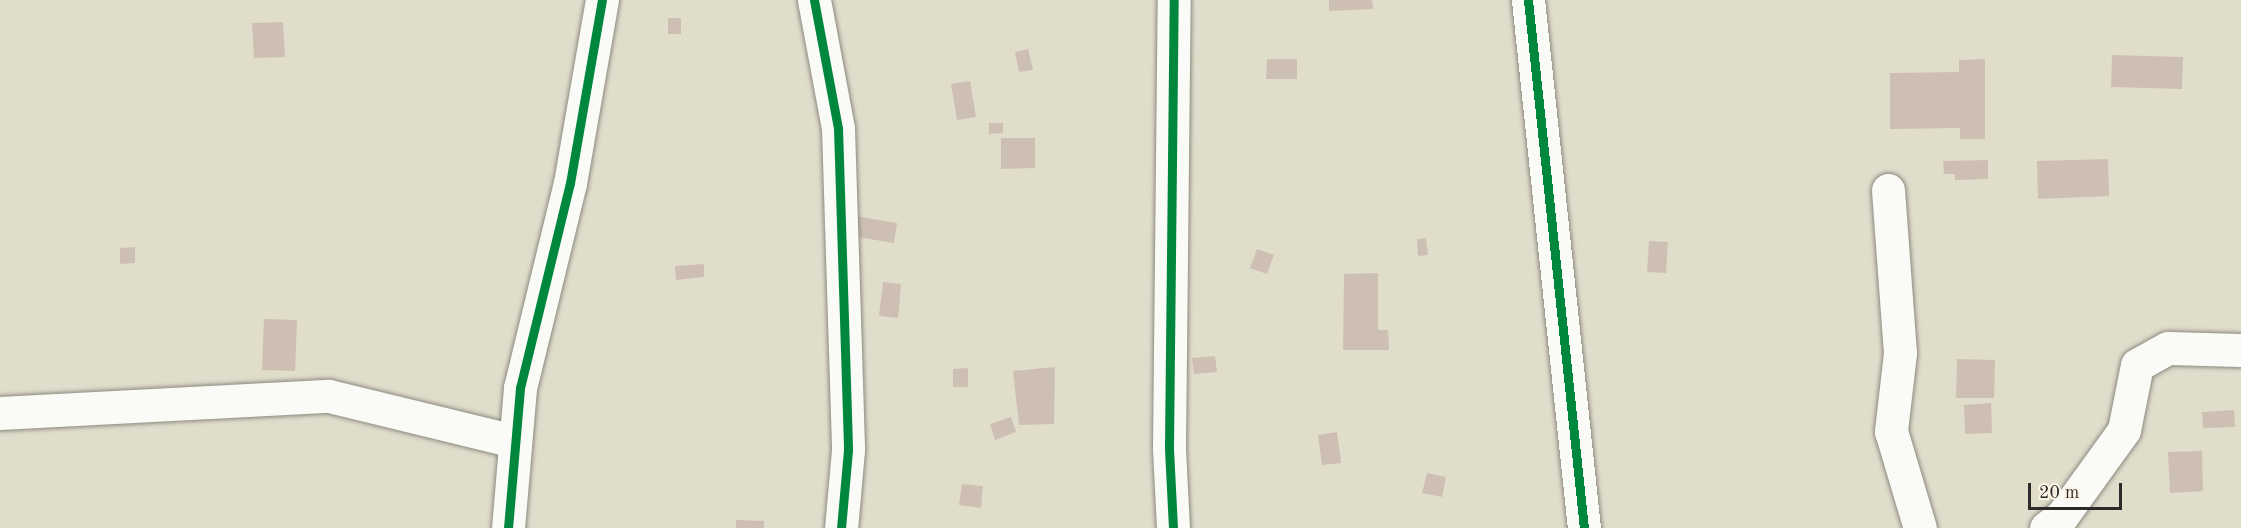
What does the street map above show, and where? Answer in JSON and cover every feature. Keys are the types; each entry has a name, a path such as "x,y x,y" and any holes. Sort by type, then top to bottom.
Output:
{"street":[{"path":"508,528 514,441 602,0"},
{"path":"814,0 838,128 848,450 841,528"},
{"path":"1173,528 1169,448 1174,0"},
{"path":"1528,0 1584,528"},
{"path":"1888,190 1900,353 1891,431 1920,528"},
{"path":"2046,528 2062,516 2124,430 2137,365 2168,348 2241,350"},
{"path":"0,413 329,396 514,441"}],"building":[{"path":"1329,0 1372,0 1373,9 1329,11"},
{"path":"668,18 681,18 681,34 668,34"},
{"path":"283,22 285,57 254,58 252,23"},
{"path":"1028,49 1033,70 1019,72 1015,52"},
{"path":"2112,55 2183,57 2182,89 2111,87"},
{"path":"1267,59 1297,59 1297,79 1266,79"},
{"path":"1985,59 1985,139 1960,139 1960,128 1890,129 1890,73 1959,72 1959,60"},
{"path":"970,81 976,117 957,120 951,84"},
{"path":"989,123 1003,123 1003,133 989,134"},
{"path":"1001,138 1035,138 1035,168 1001,169"},
{"path":"2108,159 2109,196 2038,199 2037,161"},
{"path":"1988,160 1988,179 1955,180 1955,174 1944,174 1943,161"},
{"path":"855,216 897,223 894,243 851,236"},
{"path":"1426,238 1428,255 1418,256 1417,239"},
{"path":"1649,241 1668,242 1666,273 1647,272"},
{"path":"135,247 135,263 120,264 120,248"},
{"path":"1257,249 1274,255 1267,274 1250,268"},
{"path":"704,264 704,277 676,280 675,266"},
{"path":"1378,273 1378,330 1388,330 1389,350 1343,350 1344,274"},
{"path":"883,282 901,284 898,318 879,316"},
{"path":"264,319 297,320 295,371 262,370"},
{"path":"1215,356 1217,372 1194,374 1192,358"},
{"path":"1957,359 1995,360 1994,398 1956,398"},
{"path":"1055,367 1054,424 1019,425 1013,371"},
{"path":"968,368 968,387 953,387 953,369"},
{"path":"1991,403 1992,433 1965,434 1964,405"},
{"path":"2234,410 2235,427 2203,428 2202,412"},
{"path":"1011,417 1016,432 995,440 990,424"},
{"path":"1337,432 1341,463 1322,465 1318,435"},
{"path":"2202,451 2203,491 2170,493 2168,452"},
{"path":"1427,473 1446,477 1442,497 1422,493"},
{"path":"962,484 983,486 981,508 959,505"},
{"path":"736,520 764,521 764,528 736,528"}],"cycle path":[{"path":"508,528 520,388 570,183 602,0"},
{"path":"814,0 838,128 848,450 841,528"},
{"path":"1173,528 1169,448 1174,0"},
{"path":"1528,0 1584,528"}]}
